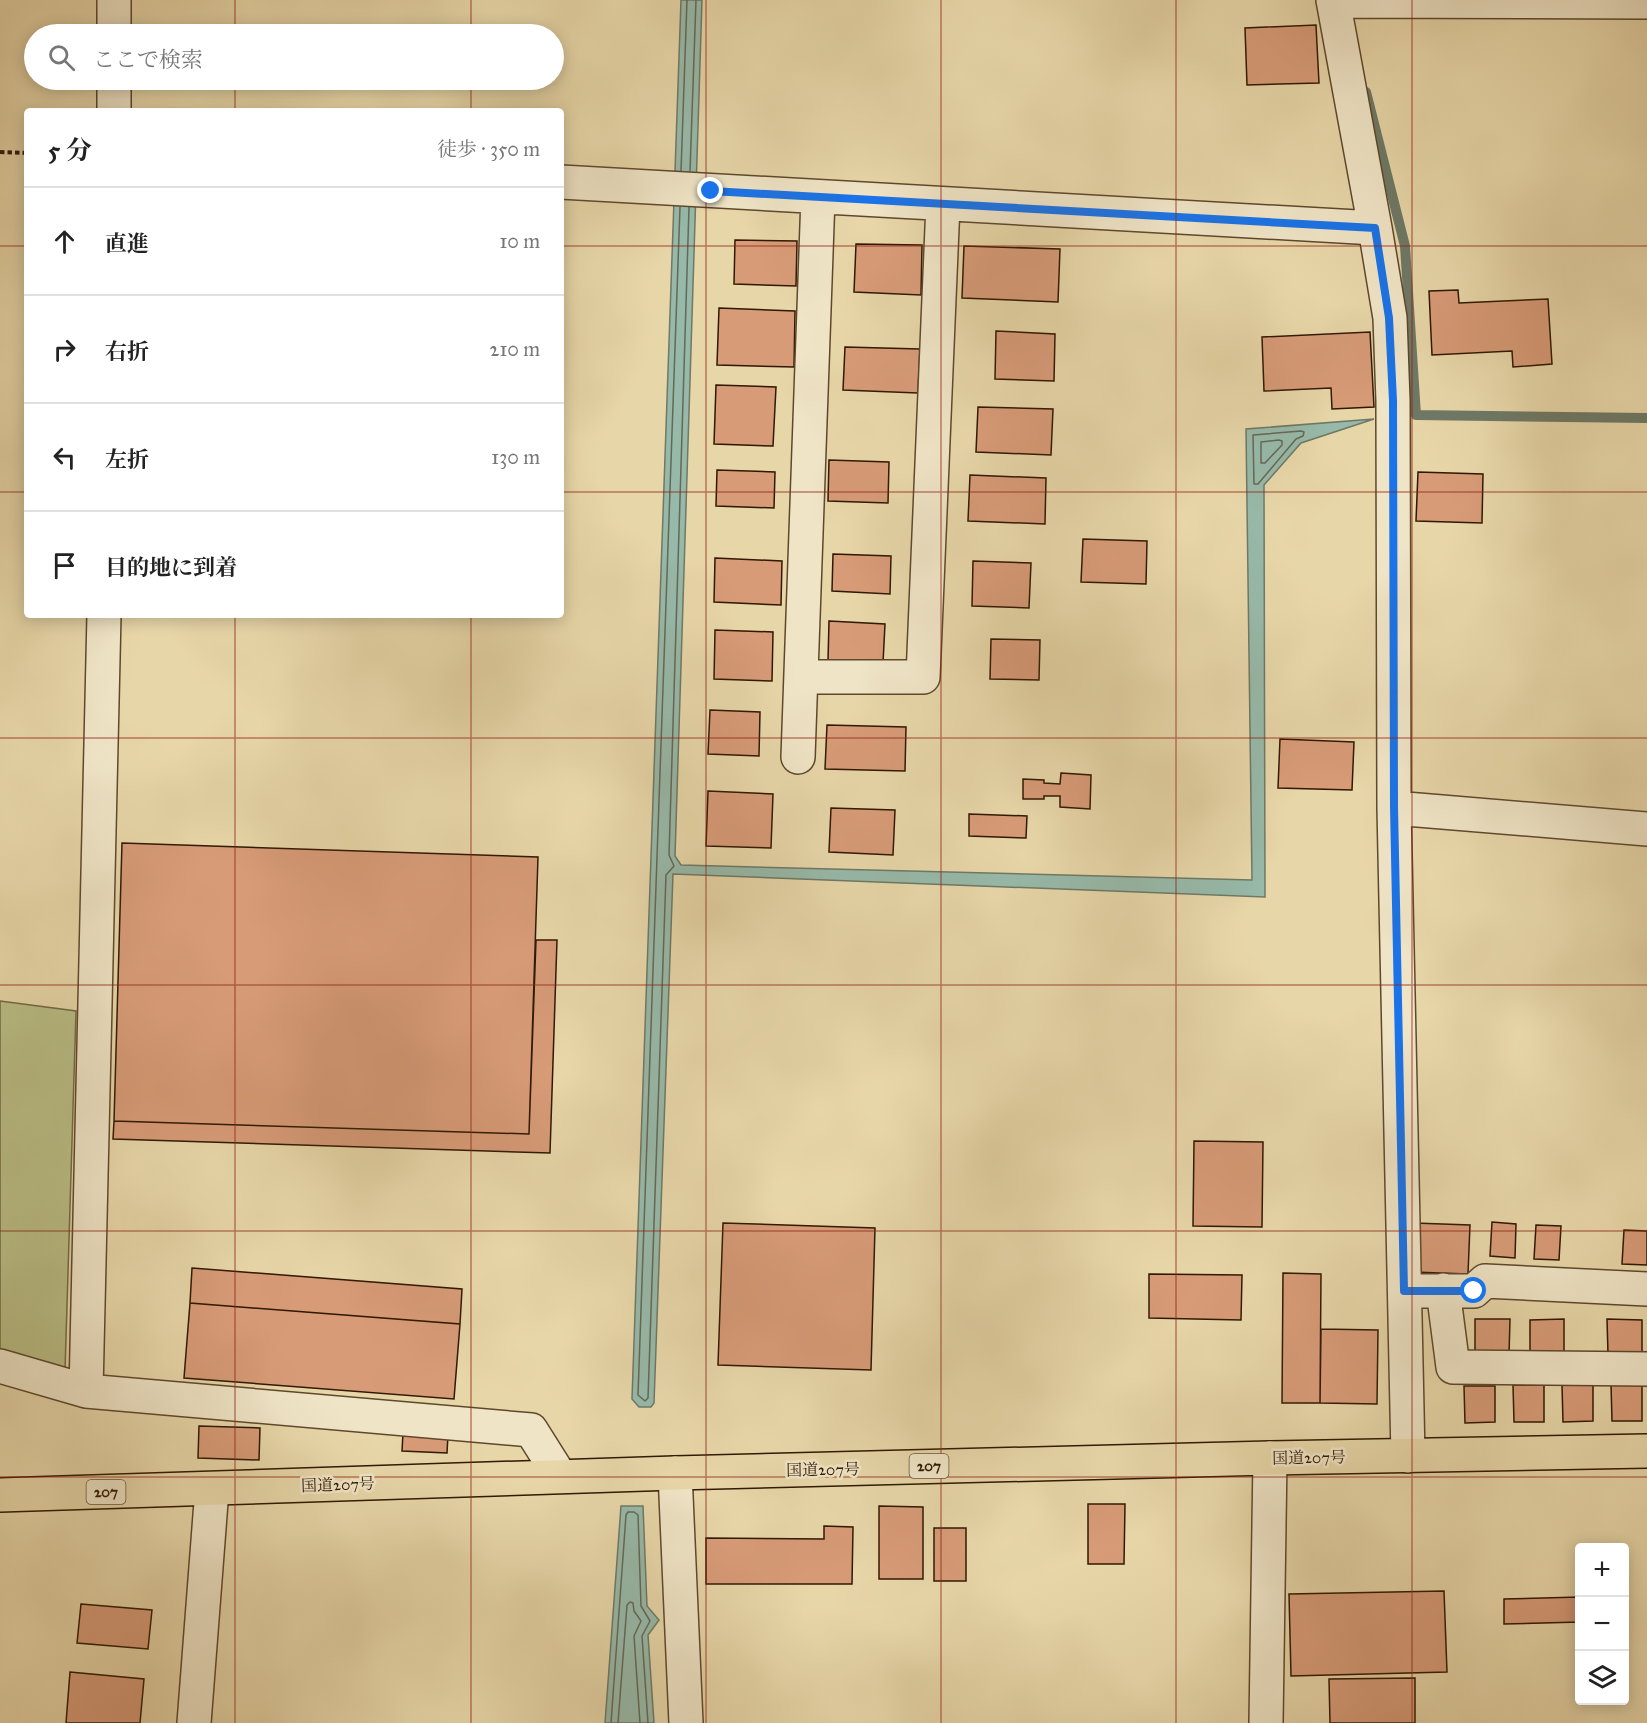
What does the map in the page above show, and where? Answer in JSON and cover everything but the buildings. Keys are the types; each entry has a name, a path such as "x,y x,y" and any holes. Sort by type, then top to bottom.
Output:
{"highway":[{"name":"国道207号","path":"0,1495 560,1476 1647,1451"}],"street":[{"path":"114,0 114,24"},
{"path":"1408,1456 1394,807 1393,401 1389,318 1375,228 1333,1 1647,2"},
{"path":"114,90 114,108"},
{"path":"564,182 1375,228"},
{"path":"798,757 818,197"},
{"path":"801,677 923,677 943,204"},
{"path":"86,1391 104,618"},
{"path":"1394,807 1647,829"},
{"path":"1404,1291 1474,1291 1485,1281 1647,1288"},
{"path":"1443,1290 1453,1367 1647,1369"},
{"path":"0,1366 86,1391 531,1430 560,1476"},
{"path":"1266,1723 1270,1458"},
{"path":"675,1473 686,1723"},
{"path":"194,1723 212,1489"}],"path":[{"path":"0,152 24,153"}],"green space":[{"path":"0,1001 76,1011 65,1371 0,1353"}],"water":[{"path":"681,0 702,0 675,856 681,865 1252,880 1246,429 1374,419 1301,443 1264,485 1265,897 673,874 654,1403 651,1407 639,1407 632,1399"},
{"path":"621,1506 643,1506 647,1606 659,1620 648,1635 654,1723 605,1723"}],"waterway":[{"path":"1366,92 1405,246 1416,415 1647,418"}],"route":[{"path":"711,191 1375,228 1389,318 1393,401 1394,807 1404,1291 1474,1291"}]}
